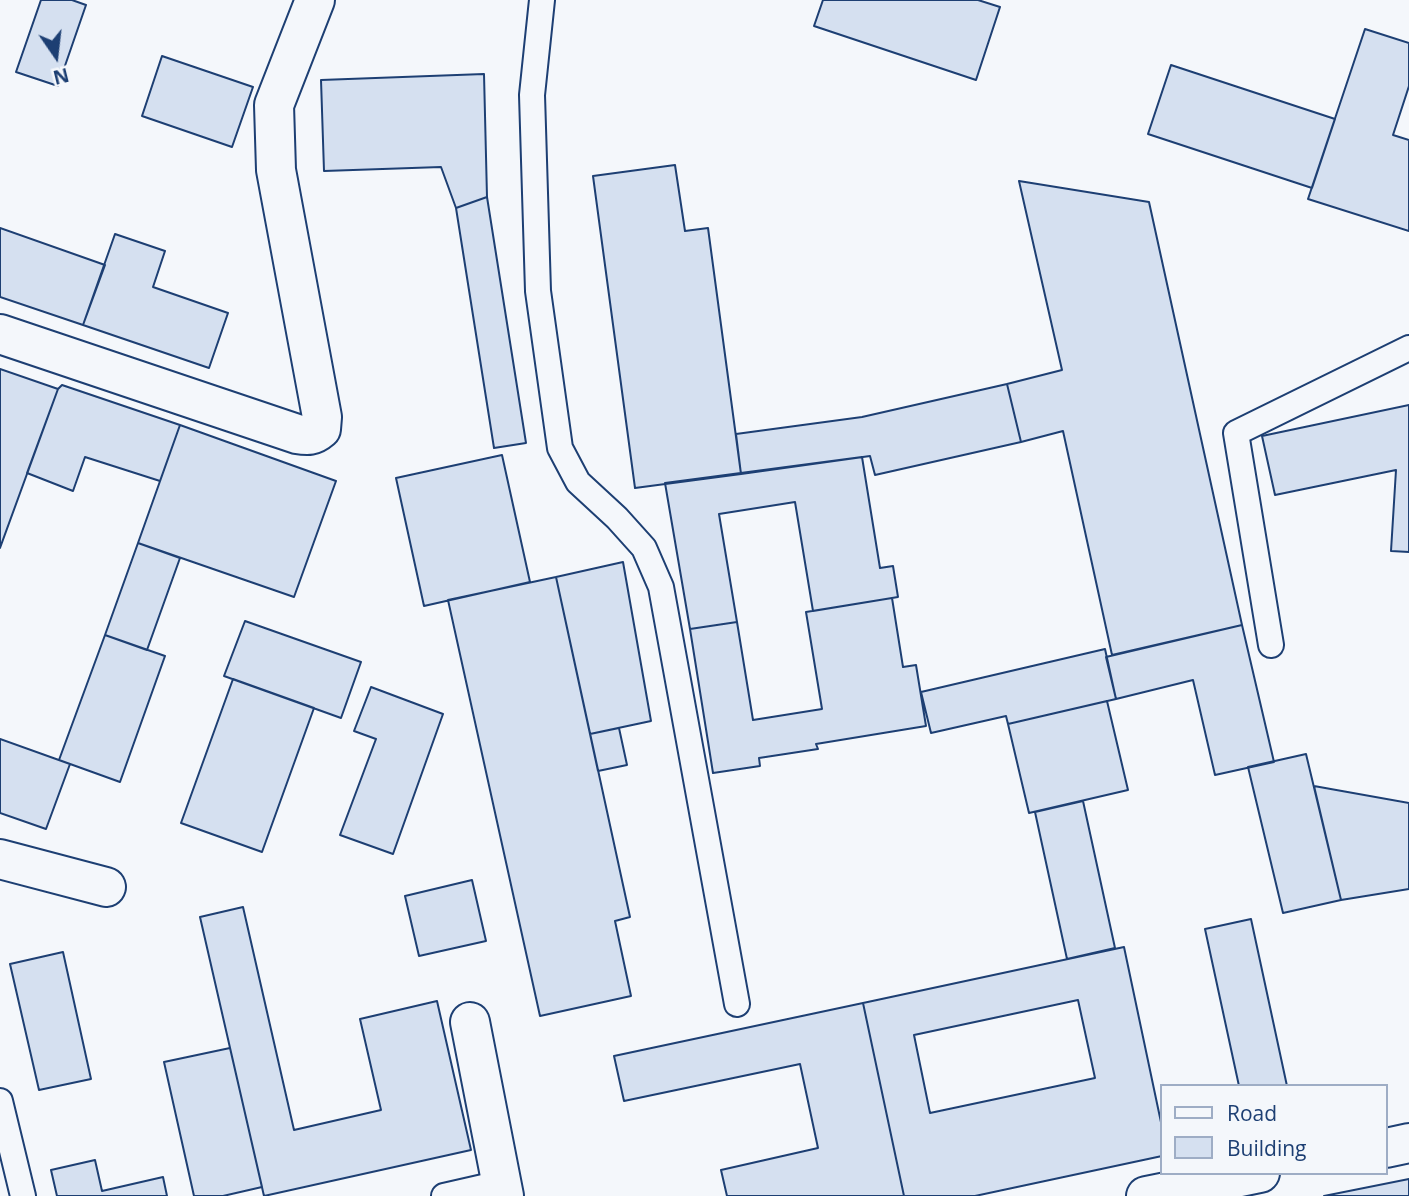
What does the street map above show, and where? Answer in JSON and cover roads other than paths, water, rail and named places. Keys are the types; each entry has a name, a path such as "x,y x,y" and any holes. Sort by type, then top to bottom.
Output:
{"street":[{"path":"0,334 297,434 307,436 321,429 322,417 276,170 274,105 315,0"},
{"path":"0,859 106,887"},
{"path":"470,1022 502,1189"},
{"path":"1388,1148 1409,1143"},
{"path":"1146,1196 1250,1175"}],"lane":[{"path":"542,0 532,95 538,291 560,448 578,482 617,518 643,548 661,587 737,1004"},
{"path":"1271,645 1236,433 1409,348"},
{"path":"0,1101 23,1196"},
{"path":"444,1196 502,1189"}]}
